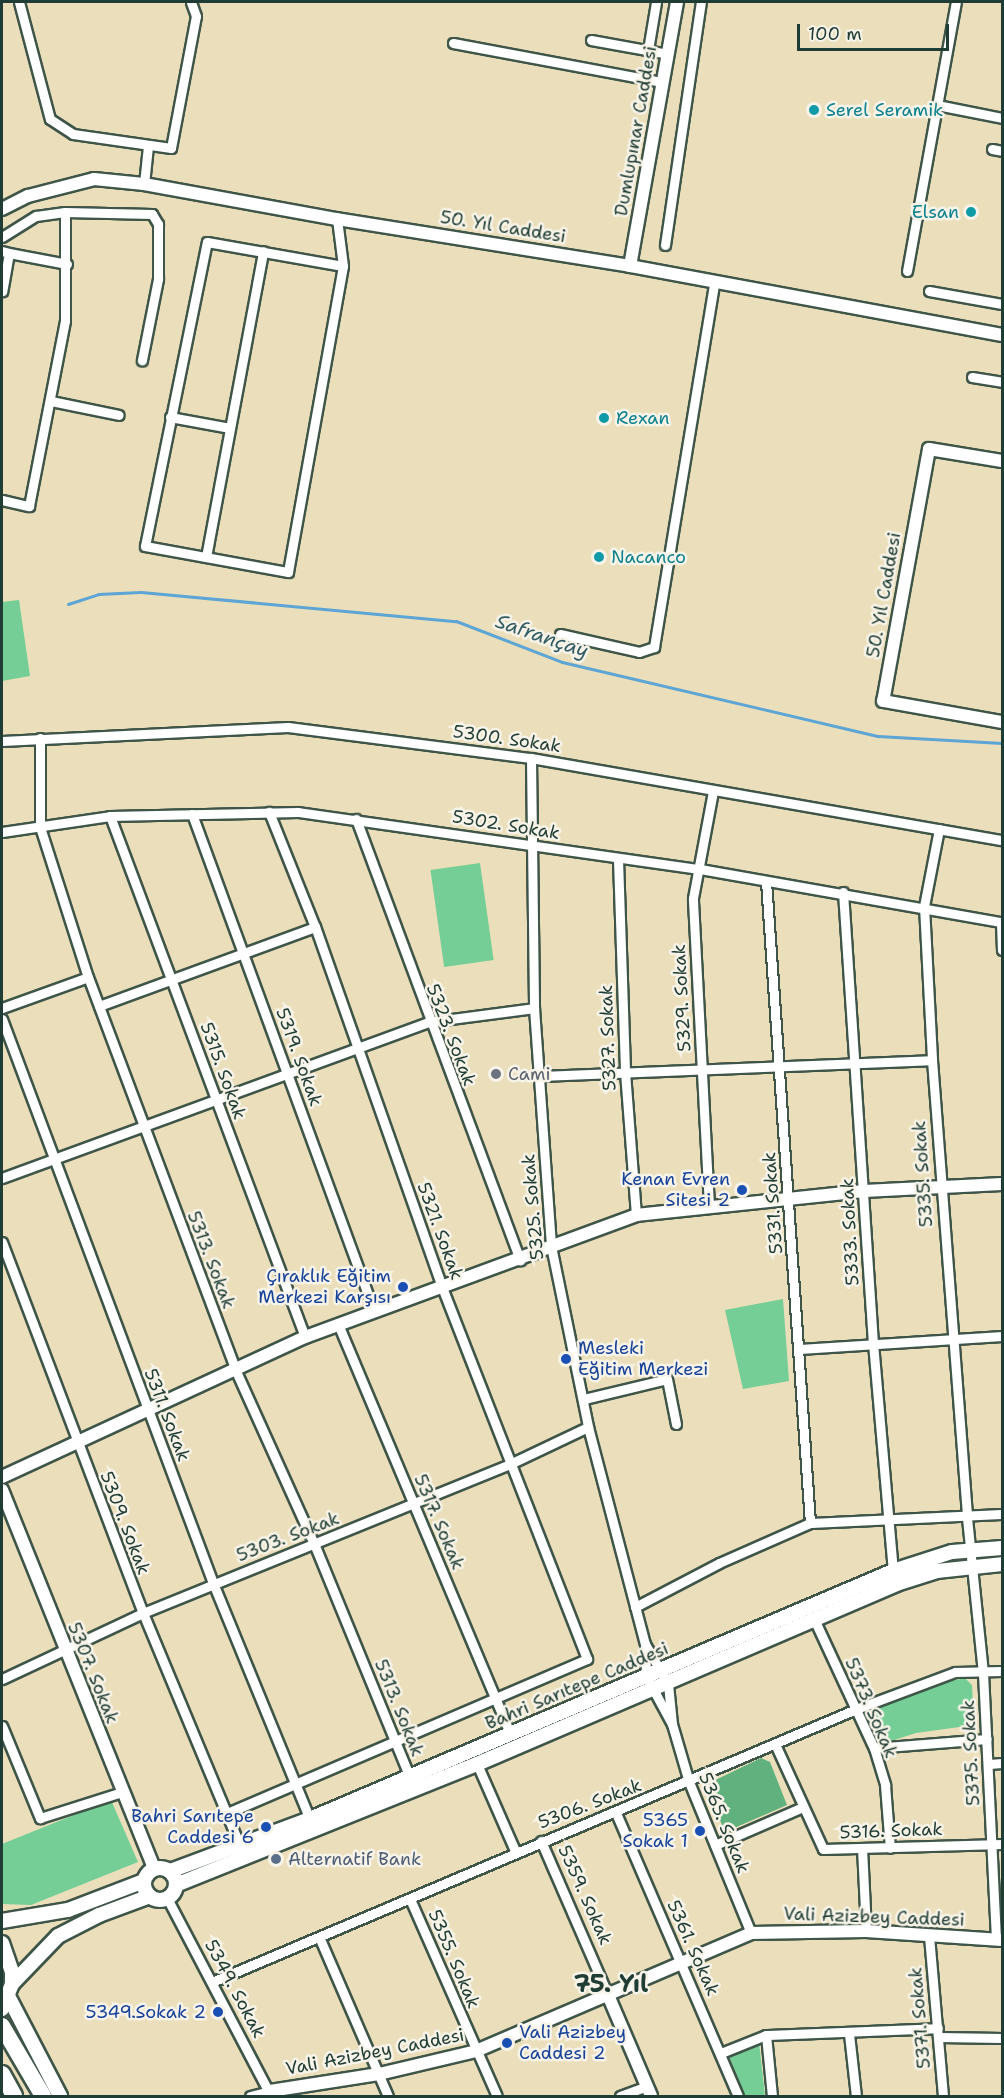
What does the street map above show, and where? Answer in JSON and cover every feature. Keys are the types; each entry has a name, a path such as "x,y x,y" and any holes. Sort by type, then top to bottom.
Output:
{"highway":[{"path":"2,2026 43,2097"},
{"path":"2,2074 14,2097"}],"main road":[{"name":"Bahri Sarıtepe Caddesi","path":"154,1869 170,1871 310,1819 893,1571 970,1551 1002,1548"},
{"name":"Bahri Sarıtepe Caddesi","path":"176,1885 477,1764 905,1581 937,1571 1002,1563"},
{"path":"2,1921 68,1910 144,1881 154,1869"},
{"path":"2,2009 10,1990 58,1936 78,1924 150,1896 168,1898 176,1885 170,1871"},
{"path":"144,1881 150,1896"},
{"path":"2,1943 10,1960 10,1990 60,2097"}],"street":[{"path":"19,2 50,119 73,134 171,148 196,16 191,2"},
{"path":"648,50 656,2"},
{"name":"Dumlupınar Caddesi","path":"630,266 677,2"},
{"path":"666,244 701,2"},
{"path":"908,271 956,2"},
{"path":"591,40 668,54"},
{"path":"453,43 662,82"},
{"path":"937,105 1002,118"},
{"path":"144,184 148,145"},
{"path":"992,149 1002,151"},
{"name":"50. Yıl Caddesi","path":"2,209 28,196 94,179 144,184 337,219 630,266 1002,335"},
{"path":"2,237 36,216 65,212 145,212 152,214 158,224 158,279 142,360"},
{"path":"2,500 29,506 65,321 67,264 65,212"},
{"path":"337,219 343,267 288,572 145,546 207,242 343,267"},
{"path":"206,557 263,251"},
{"path":"2,291 5,252 67,264"},
{"path":"560,634 639,652 654,647 714,283"},
{"path":"928,291 1002,304"},
{"path":"972,377 1002,382"},
{"path":"51,401 119,415"},
{"path":"170,417 230,428"},
{"name":"50. Yıl Caddesi","path":"1002,461 929,449 883,701 1002,722"},
{"name":"5300. Sokak","path":"2,741 288,727 531,758 1002,840"},
{"name":"5313. Sokak","path":"40,738 40,827 88,977 235,1369 315,1546 410,1778"},
{"name":"5325. Sokak","path":"531,758 534,1008 551,1246 588,1427 645,1644"},
{"name":"5329. Sokak","path":"709,1206 693,898 713,791"},
{"name":"5302. Sokak","path":"2,832 110,816 269,812 356,819 618,859 700,869 924,906 1002,922"},
{"name":"5321. Sokak","path":"269,812 315,927 442,1287 587,1659 494,1700"},
{"name":"5319. Sokak","path":"192,814 374,1311"},
{"name":"5315. Sokak","path":"110,816 305,1337"},
{"name":"5323. Sokak","path":"356,819 428,1022 520,1260"},
{"name":"5335. Sokak","path":"939,829 924,906 940,1188 970,1551"},
{"name":"5327. Sokak","path":"618,859 625,1072 636,1215"},
{"name":"5331. Sokak","path":"766,881 800,1349 810,1523"},
{"name":"5333. Sokak","path":"843,892 873,1343 893,1571"},
{"path":"1002,922 1002,950"},
{"path":"99,1006 315,927"},
{"path":"2,1008 88,977"},
{"path":"2,1178 428,1022 534,1008"},
{"name":"5311. Sokak","path":"2,1019 52,1161 213,1583 310,1819"},
{"path":"539,1076 703,1068 856,1065 932,1060"},
{"path":"2,1478 305,1337 520,1260 551,1246 636,1215 864,1191 1002,1184"},
{"name":"5309. Sokak","path":"2,1242 77,1445 143,1613 239,1844"},
{"name":"5317. Sokak","path":"338,1324 510,1734"},
{"path":"800,1349 1002,1336"},
{"path":"584,1399 667,1379 676,1424"},
{"name":"5303. Sokak","path":"2,1679 143,1613 213,1583 315,1546 414,1505 510,1464 588,1427"},
{"name":"5307. Sokak","path":"2,1490 64,1651 154,1869"},
{"path":"635,1607 719,1563 810,1523 887,1522 1002,1514"},
{"name":"5375. Sokak","path":"970,1551 983,1673 989,1764 990,1843 999,1940"},
{"name":"5373. Sokak","path":"814,1619 874,1749 885,1785 890,1848"},
{"path":"645,1644 668,1683 672,1724"},
{"path":"645,1644 646,1676 651,1690 672,1724"},
{"name":"5306. Sokak","path":"212,1982 320,1939 541,1841 616,1814 856,1709 955,1672 1002,1671"},
{"path":"225,1814 494,1700"},
{"name":"5365. Sokak","path":"672,1724 689,1782 751,1933"},
{"path":"2,1726 40,1818 122,1792"},
{"path":"874,1749 987,1739"},
{"name":"5316. Sokak","path":"775,1744 823,1849 1002,1844"},
{"path":"989,1764 1002,1763"},
{"path":"477,1764 516,1853"},
{"path":"715,1845 802,1806"},
{"name":"5361. Sokak","path":"616,1814 721,2053 738,2097"},
{"name":"5359. Sokak","path":"541,1841 649,2091"},
{"path":"862,1848 866,1931"},
{"name":"5349. Sokak","path":"168,1898 271,2094"},
{"name":"5355. Sokak","path":"410,1899 497,2097"},
{"name":"Vali Azizbey Caddesi","path":"271,2094 379,2074 476,2051 682,1965 751,1933 866,1931 999,1940"},
{"name":"5371. Sokak","path":"929,1936 943,2097"},
{"path":"320,1939 388,2097"},
{"path":"721,2053 766,2036 939,2032 1002,2038"},
{"path":"849,2034 856,2097"},
{"path":"766,2036 772,2097"},
{"path":"620,2097 649,2091"},
{"path":"250,2097 271,2094"}],"green space":[{"path":"19,600 30,676 2,681 2,602"},
{"path":"480,863 494,960 444,967 430,870"},
{"path":"783,1299 789,1381 743,1389 725,1310"},
{"path":"965,1678 972,1685 974,1725 916,1733 888,1742 880,1739 870,1720 873,1710 917,1688"},
{"path":"761,1758 770,1762 787,1805 725,1832 705,1785"},
{"path":"111,1800 138,1862 31,1905 2,1904 2,1844"},
{"path":"759,2042 765,2096 745,2096 728,2054"}],"waterway":[{"name":"Safrançay","path":"68,604 98,594 141,592 456,621 562,662 878,736 1002,743"}],"place":[{"name":"Serel Seramik","path":"814,110"},
{"name":"Elsan","path":"971,212"},
{"name":"Rexan","path":"604,418"},
{"name":"Nacanco","path":"599,557"},
{"name":"Cami","path":"496,1074"},
{"name":"Kenan Evren Sitesi 2","path":"742,1190"},
{"name":"Çıraklık Eğitim Merkezi Karşısı","path":"403,1287"},
{"name":"Mesleki Eğitim Merkezi","path":"566,1359"},
{"name":"Bahri Sarıtepe Caddesi 6","path":"266,1827"},
{"name":"5365 Sokak 1","path":"700,1831"},
{"name":"Alternatif Bank","path":"276,1859"},
{"name":"5349.Sokak 2","path":"218,2012"},
{"name":"Vali Azizbey Caddesi 2","path":"507,2043"}],"district":[{"name":"75. Yıl","path":"611,1985"}]}
